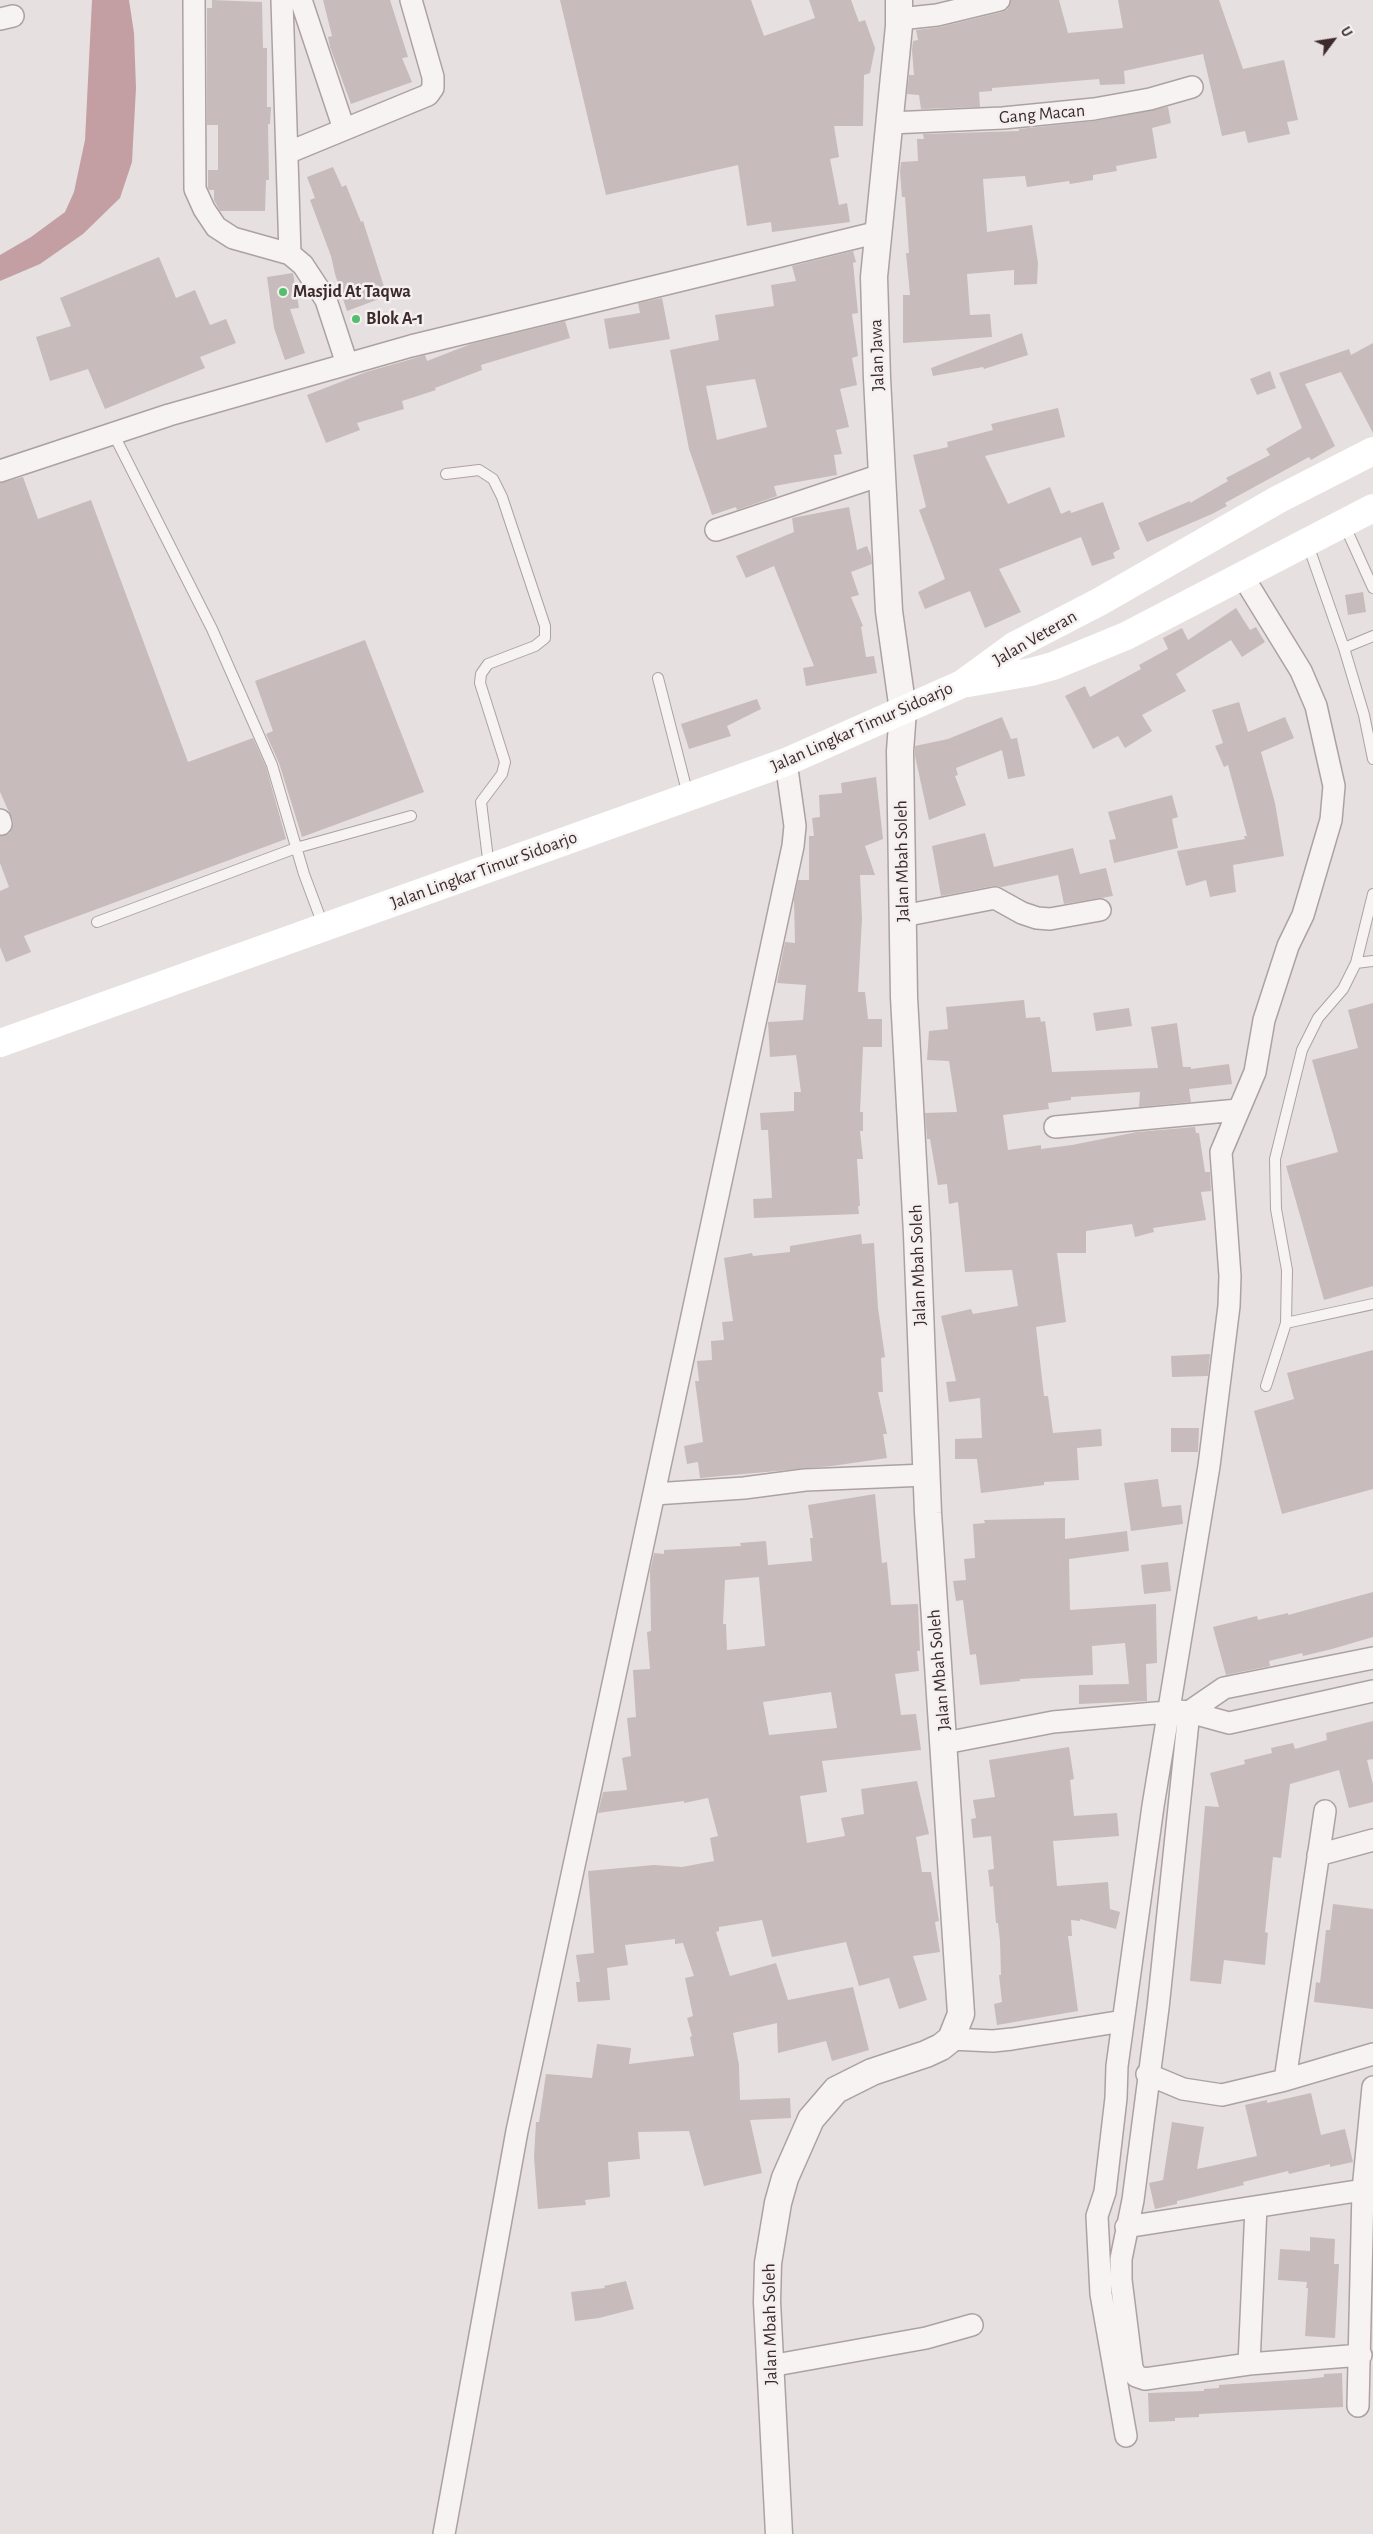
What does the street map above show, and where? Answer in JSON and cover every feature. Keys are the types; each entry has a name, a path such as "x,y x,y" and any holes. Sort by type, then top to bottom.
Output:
{"main road":[{"name":"Jalan Veteran","path":"962,684 1014,646 1099,602 1279,499 1373,451"},
{"name":"Jalan Veteran","path":"962,684 1031,672 1053,666 1126,636 1373,508"},
{"name":"Jalan Lingkar Timur Sidoarjo","path":"0,1043 786,762 962,684"}],"street":[{"path":"194,0 195,189 204,209 216,227 233,238 290,254 303,265 326,300 348,364"},
{"path":"282,0 290,254"},
{"path":"302,0 344,129"},
{"path":"287,154 428,95 433,88 433,77 411,0"},
{"path":"899,9 937,15 999,0"},
{"name":"Jalan Jawa","path":"899,9 890,123 875,267 881,475 889,612 903,711"},
{"name":"Gang Macan","path":"890,123 1003,118 1094,109 1150,99 1192,87"},
{"path":"0,472 113,433 411,346 879,232"},
{"path":"716,530 881,475"},
{"path":"1242,575 1301,671 1309,688 1318,714 1334,786 1331,820 1303,915 1288,946 1264,1020 1255,1072 1222,1152 1230,1276 1229,1306 1179,1712 1159,1998 1133,2200 1121,2259 1121,2280 1132,2368 1136,2376 1146,2380 1249,2364 1361,2355"},
{"name":"Jalan Mbah Soleh","path":"779,2534 767,2302 768,2263 778,2203 785,2178 811,2119 836,2090 872,2072 926,2054 951,2040 961,2014 926,1475 917,1234 905,1007 900,752 903,711"},
{"path":"444,2534 517,2131 793,846 795,826 786,762"},
{"path":"903,916 995,898 1022,913 1037,918 1050,919 1100,910"},
{"path":"1054,1127 1238,1110"},
{"path":"654,1494 744,1488 805,1480 926,1475"},
{"path":"1126,2436 1102,2294 1097,2216 1105,2192 1123,2021 1153,1806 1179,1712 1224,1688 1373,1658"},
{"path":"944,1743 1053,1722 1179,1712 1229,1723 1373,1691"},
{"path":"1284,2080 1325,1811"},
{"path":"1318,1855 1373,1840"},
{"path":"951,2040 993,2041 1012,2039 1123,2021"},
{"path":"1148,2074 1183,2089 1222,2095 1284,2080 1373,2054"},
{"path":"1358,2406 1361,2355 1363,2190 1373,2087"},
{"path":"1126,2227 1363,2190"},
{"path":"1249,2364 1256,2207"},
{"path":"770,2366 926,2338 972,2325"}],"lane":[{"path":"113,433 216,638 272,765 296,848 324,927"},
{"path":"446,474 479,470 493,479 502,497 545,626 545,638 535,646 488,664 480,674 480,683 505,762 502,774 481,802 489,868"},
{"path":"1344,523 1373,588"},
{"path":"1307,541 1344,648 1364,715 1373,759"},
{"path":"1344,648 1373,636"},
{"path":"658,678 688,796"},
{"path":"97,922 296,848 411,816"},
{"path":"1266,1386 1286,1323 1287,1270 1276,1209 1275,1159 1302,1050 1318,1018 1343,988 1356,963 1373,894"},
{"path":"1356,963 1373,961"},
{"path":"1286,1323 1373,1304"}],"shaded area":[{"path":"92,0 129,0 134,33 136,88 132,162 120,198 83,234 40,264 0,281 0,255 31,237 65,212 74,192 85,140"}],"building":[{"path":"212,0 262,2 263,48 267,48 267,107 271,107 270,124 268,124 269,180 266,180 265,211 220,211 214,200 214,190 209,190 208,188 208,170 218,170 218,125 207,125 207,8 212,8"},
{"path":"323,0 390,0 408,57 402,58 412,82 351,104 330,47 328,37 332,36"},
{"path":"560,0 751,0 764,36 815,18 809,0 851,0 859,22 865,20 875,48 870,73 864,75 863,126 834,126 839,157 830,159 839,205 847,203 850,222 772,232 771,222 747,226 738,165 606,195"},
{"path":"1011,0 1059,0 1068,33 1123,28 1118,0 1219,0 1243,69 1284,60 1298,120 1287,122 1290,134 1248,143 1245,131 1222,136 1203,54 1124,71 1125,84 1100,85 1099,79 992,88 992,91 979,92 980,107 921,109 919,95 907,94 909,75 914,75 912,50 913,41 918,40 916,30 940,27 1002,12 1008,9"},
{"path":"1168,107 1171,123 1152,128 1157,158 1116,166 1117,171 1093,175 1093,180 1070,184 1069,181 1027,187 1025,176 983,179 987,232 1032,225 1038,263 1037,284 1014,285 1014,270 967,274 970,315 990,314 992,337 903,343 903,295 910,295 906,253 909,253 905,197 902,197 900,172 901,162 918,161 917,139 924,139 923,134 1019,131 1019,129 1095,121"},
{"path":"333,167 342,187 346,185 361,222 363,221 387,296 347,311 331,256 310,200 315,198 307,177"},
{"path":"853,251 856,262 853,263 858,313 852,314 858,356 852,358 857,385 840,389 849,427 836,430 842,454 834,455 837,475 774,486 777,496 737,510 736,507 712,515 689,449 670,350 719,340 715,315 774,306 771,285 796,281 792,266","holes":["755,379 767,427 717,440 706,386"]},
{"path":"159,257 176,298 195,290 210,325 226,319 236,343 200,357 205,368 105,409 88,369 50,381 36,337 71,326 60,298"},
{"path":"293,273 299,308 290,309 305,353 285,360 274,328 267,277"},
{"path":"662,298 670,339 609,349 604,319 640,313 638,303"},
{"path":"565,321 570,338 481,365 482,370 435,388 436,390 402,401 404,409 357,423 360,430 326,443 307,395 366,372 425,355 427,361 471,344"},
{"path":"1022,333 1028,355 984,369 983,367 933,376 931,368"},
{"path":"1373,343 1373,433 1341,372 1305,384 1335,446 1311,460 1309,457 1225,503 1227,506 1212,514 1147,542 1138,523 1190,501 1190,503 1228,481 1226,478 1270,455 1266,449 1302,428 1279,373 1349,349 1351,355"},
{"path":"1270,371 1276,388 1257,395 1250,379"},
{"path":"1058,408 1065,437 985,456 1008,504 1050,487 1061,514 1070,510 1071,513 1103,502 1120,549 1113,553 1115,558 1092,566 1081,537 999,569 1021,612 985,628 970,591 925,609 918,592 945,579 919,510 926,507 913,455 948,447 947,442 993,430 991,424"},
{"path":"23,477 38,519 91,500 188,762 253,738 266,767 286,839 24,936 31,952 6,962 0,947 0,891 9,887 0,863 0,836 10,833 13,821 0,792 0,483"},
{"path":"849,507 857,550 867,546 871,556 872,564 851,572 859,595 851,597 863,626 861,627 866,657 874,656 877,673 806,686 803,668 814,666 774,566 746,578 736,556 794,532 792,518"},
{"path":"1363,592 1366,612 1348,615 1345,595"},
{"path":"1236,608 1250,630 1256,627 1265,642 1242,657 1231,640 1176,674 1186,691 1142,715 1152,731 1125,748 1118,736 1093,749 1065,696 1085,686 1090,697 1141,669 1139,665 1168,649 1163,638 1182,628 1188,640"},
{"path":"365,640 424,792 302,837 279,763 266,734 273,731 255,681"},
{"path":"757,699 761,709 727,726 731,736 689,749 681,724"},
{"path":"1239,702 1248,732 1285,717 1294,738 1261,752 1275,803 1284,856 1233,865 1236,892 1210,897 1206,880 1186,886 1177,851 1245,839 1244,836 1247,836 1228,765 1224,767 1215,746 1223,743 1212,710"},
{"path":"1002,717 1011,739 1017,738 1025,776 1008,779 1002,750 956,768 958,775 955,776 966,805 929,820 915,756 915,746 948,739"},
{"path":"876,777 883,839 865,846 875,875 860,875 862,919 858,992 865,992 868,1019 882,1019 882,1047 863,1047 860,1112 863,1112 863,1131 860,1131 863,1159 857,1159 859,1214 754,1218 753,1199 772,1198 768,1130 761,1130 760,1113 794,1111 794,1092 801,1092 796,1055 770,1057 768,1022 803,1020 806,985 777,983 785,942 795,943 794,899 798,880 809,880 809,836 814,836 812,818 820,817 819,795 842,793 841,783"},
{"path":"1172,795 1178,817 1172,819 1178,848 1114,863 1109,840 1116,839 1108,812"},
{"path":"985,833 994,867 1073,848 1080,874 1106,868 1113,896 1064,904 1058,875 1002,887 993,886 941,896 932,846"},
{"path":"1024,1000 1026,1018 1040,1017 1041,1022 1045,1021 1052,1072 1158,1068 1151,1027 1177,1023 1183,1067 1191,1067 1191,1069 1229,1064 1232,1084 1189,1089 1191,1102 1139,1107 1140,1092 1071,1097 1071,1100 1048,1103 1049,1109 1003,1115 1008,1150 1041,1145 1041,1149 1137,1132 1195,1127 1196,1133 1199,1133 1205,1172 1210,1172 1211,1191 1201,1192 1206,1220 1153,1228 1154,1232 1135,1237 1132,1224 1086,1231 1086,1253 1057,1253 1066,1322 1036,1327 1044,1396 1048,1396 1053,1433 1101,1429 1102,1446 1077,1448 1079,1480 1044,1482 1044,1485 981,1493 977,1459 955,1459 955,1439 982,1438 980,1398 949,1402 946,1382 956,1381 941,1316 971,1309 973,1314 1018,1306 1012,1270 965,1272 958,1202 949,1204 947,1184 938,1185 930,1139 927,1139 925,1113 957,1112 949,1061 927,1060 929,1031 948,1029 946,1007"},
{"path":"1373,1003 1373,1286 1324,1300 1286,1166 1338,1152 1312,1060 1358,1048 1348,1010"},
{"path":"1129,1008 1132,1026 1096,1031 1093,1013"},
{"path":"861,1234 862,1244 874,1243 878,1308 885,1357 881,1358 883,1392 878,1392 887,1434 883,1434 887,1458 832,1466 700,1478 698,1462 687,1464 684,1446 703,1442 695,1381 699,1381 697,1361 712,1360 711,1341 724,1340 722,1322 733,1321 724,1258 752,1253 753,1256 790,1252 790,1246"},
{"path":"1373,1350 1373,1489 1282,1514 1254,1411 1294,1399 1287,1373"},
{"path":"1210,1354 1208,1376 1172,1377 1171,1356"},
{"path":"1171,1428 1199,1428 1198,1452 1171,1452"},
{"path":"1158,1479 1162,1507 1181,1505 1183,1524 1131,1531 1124,1483"},
{"path":"875,1494 882,1563 887,1562 891,1605 918,1604 920,1651 917,1651 919,1671 895,1674 901,1715 916,1714 921,1750 822,1761 827,1792 800,1796 807,1843 845,1836 841,1818 864,1814 861,1789 917,1781 929,1834 916,1837 922,1872 931,1872 939,1921 935,1922 940,1952 913,1956 927,2000 899,2009 889,1978 859,1986 846,1942 772,1957 762,1920 719,1927 719,1931 716,1932 730,1976 776,1963 788,2000 853,1987 869,2050 832,2061 826,2041 778,2053 777,2023 733,2033 739,2065 740,2100 790,2098 791,2118 750,2120 762,2173 704,2186 689,2131 638,2132 640,2159 608,2162 610,2197 585,2200 586,2205 538,2209 534,2157 536,2122 539,2122 546,2074 592,2078 597,2044 631,2048 629,2064 694,2056 690,2037 692,2036 687,2018 693,2016 685,1978 694,1976 683,1943 675,1944 675,1939 625,1945 628,1965 607,1968 610,2000 578,2002 576,1982 580,1982 576,1955 594,1953 588,1871 654,1865 682,1867 714,1861 710,1838 718,1836 708,1798 684,1803 684,1801 598,1813 603,1792 627,1790 622,1758 631,1756 627,1718 636,1717 633,1670 650,1669 647,1632 651,1631 650,1571 654,1553 664,1554 664,1550 741,1546 740,1543 766,1541 768,1565 812,1561 810,1538 813,1538 808,1505","holes":["759,1577 765,1646 727,1650 726,1624 723,1624 725,1580","831,1692 837,1728 769,1735 763,1702"]},
{"path":"1065,1518 1065,1539 1127,1531 1129,1551 1069,1559 1070,1610 1156,1604 1157,1663 1146,1664 1147,1701 1079,1704 1079,1685 1129,1684 1125,1643 1092,1646 1093,1675 1020,1679 1020,1681 980,1685 976,1654 970,1655 963,1600 956,1601 953,1581 966,1580 964,1559 975,1558 973,1524 985,1523 984,1520"},
{"path":"1168,1562 1171,1591 1144,1594 1141,1565"},
{"path":"1373,1592 1373,1637 1303,1656 1302,1653 1269,1661 1270,1666 1226,1675 1213,1627 1257,1616 1258,1620 1288,1613 1288,1615"},
{"path":"1373,1721 1373,1759 1367,1760 1373,1785 1373,1802 1349,1808 1339,1770 1290,1784 1281,1858 1273,1857 1265,1932 1268,1933 1265,1965 1224,1960 1221,1984 1190,1981 1205,1806 1219,1807 1210,1773 1245,1764 1244,1760 1272,1753 1271,1748 1293,1743 1295,1749 1327,1740 1326,1733"},
{"path":"1069,1747 1074,1779 1070,1780 1074,1816 1117,1813 1119,1836 1053,1841 1057,1886 1108,1882 1110,1909 1120,1912 1116,1929 1080,1919 1080,1921 1071,1920 1072,1936 1068,1936 1078,2011 997,2025 994,2004 1002,2002 999,1975 1001,1975 1000,1941 998,1923 996,1923 993,1886 990,1887 988,1870 994,1869 991,1836 973,1838 971,1819 976,1818 973,1800 995,1797 989,1760"},
{"path":"1333,1904 1373,1909 1373,2009 1314,2002 1316,1982 1320,1983 1326,1930 1330,1930"},
{"path":"1311,2093 1321,2135 1345,2129 1353,2162 1330,2167 1330,2164 1289,2174 1288,2171 1243,2182 1244,2185 1177,2201 1177,2204 1155,2209 1149,2183 1163,2180 1172,2122 1204,2127 1197,2169 1257,2156 1245,2105 1267,2100 1267,2103"},
{"path":"1310,2237 1335,2239 1334,2264 1339,2264 1335,2338 1305,2336 1307,2282 1278,2280 1280,2249 1310,2251"},
{"path":"626,2281 634,2309 599,2318 575,2321 571,2292 605,2288 604,2286"},
{"path":"1342,2373 1343,2407 1199,2414 1199,2417 1175,2418 1175,2421 1149,2422 1148,2393 1204,2391 1204,2389 1219,2388 1219,2385 1307,2379 1324,2377 1324,2374"}],"place":[{"name":"Masjid At Taqwa","path":"283,292"},
{"name":"Blok A-1","path":"356,319"}]}
